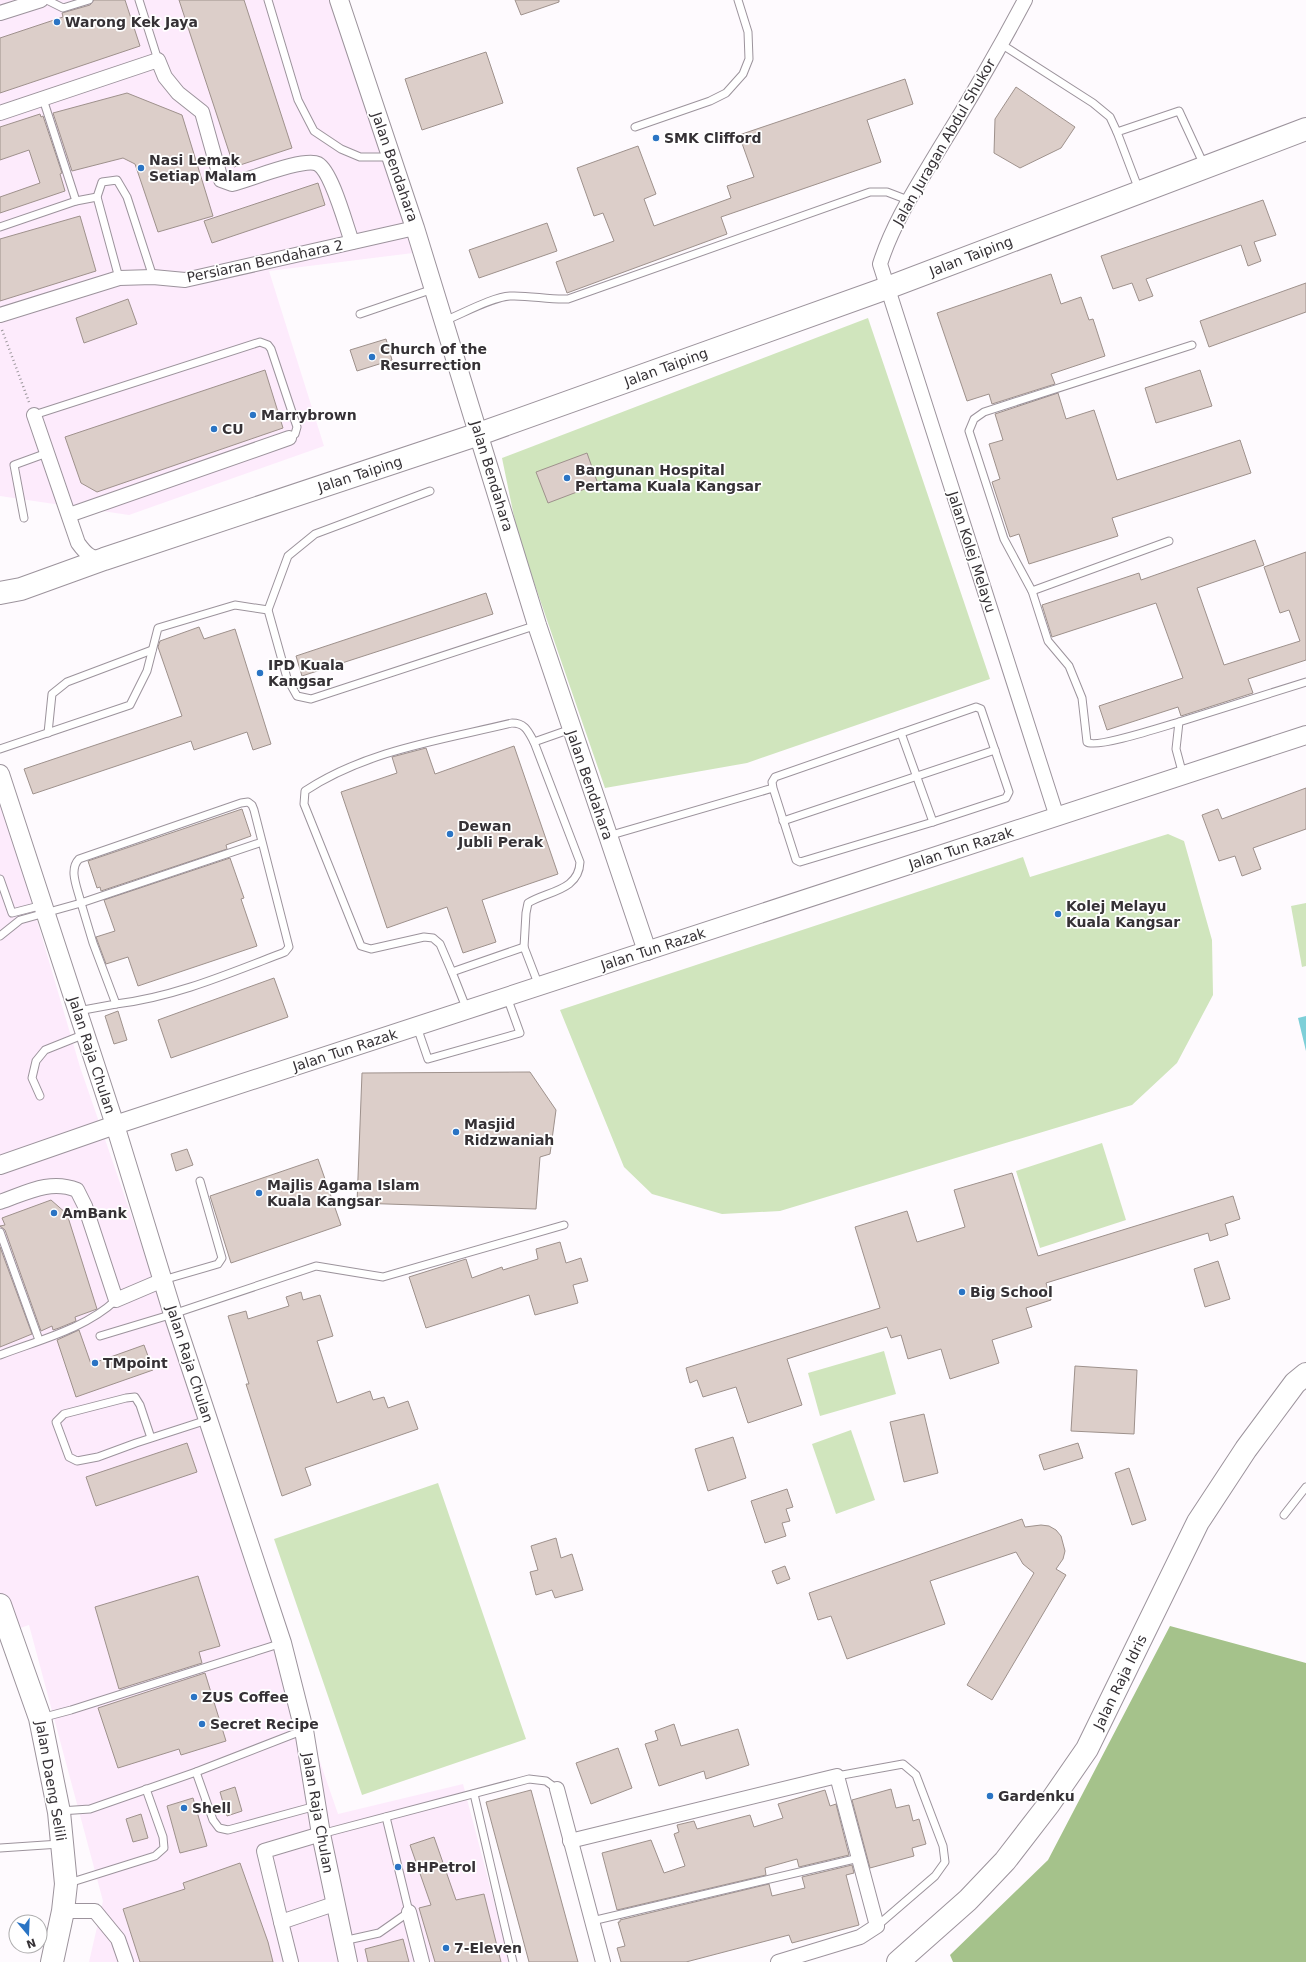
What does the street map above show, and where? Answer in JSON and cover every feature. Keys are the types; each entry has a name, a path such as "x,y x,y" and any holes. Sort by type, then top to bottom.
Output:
{"main road":[{"name":"Jalan Taiping","path":"10,591 479,434 887,288 1306,129"},
{"path":"0,607 10,591"},
{"name":"Jalan Raja Idris","path":"898,1962 968,1900 1004,1861 1049,1804 1087,1749 1198,1522 1246,1449 1295,1384 1306,1374"},
{"name":"Jalan Daeng Selili","path":"0,1605 40,1718 59,1812 66,1884 63,1911 52,1962"}],"street":[{"path":"0,14 41,0"},
{"name":"Jalan Bendahara","path":"339,0 415,228 571,729 647,951"},
{"name":"Jalan Juragan Abdul Shukor","path":"887,288 880,264 887,242 908,200 1001,44 1025,0"},
{"path":"0,113 158,60 165,77 174,88 202,112 221,180 232,184 301,162 317,164 327,174 352,242"},
{"name":"Persiaran Bendahara 2","path":"0,315 118,278 153,277 185,280 415,228"},
{"name":"Jalan Kolej Melayu","path":"887,288 1057,817"},
{"path":"34,416 78,543 86,554 96,559 104,559"},
{"path":"69,515 290,438"},
{"path":"63,573 75,559 78,543"},
{"name":"Jalan Tun Razak","path":"0,1165 115,1125 1306,735"},
{"name":"Jalan Raja Chulan","path":"0,774 115,1125 173,1314 282,1643 304,1730 334,1904 348,1962"},
{"path":"0,1202 47,1186 66,1185 77,1190 85,1206 116,1300 163,1280"},
{"path":"570,1841 837,1776 877,1926 860,1937 778,1962"},
{"path":"557,1790 603,1962"},
{"path":"291,1962 264,1851 321,1834"},
{"path":"281,1922 334,1904"},
{"path":"63,1911 95,1911 118,1939 126,1962"},
{"path":"409,1912 422,1962"}],"lane":[{"path":"47,0 63,8 89,0"},
{"path":"139,0 158,60"},
{"path":"268,0 298,100 314,131 341,148 360,157 391,157"},
{"path":"634,127 721,96 726,93 743,74 749,59 748,32 738,0"},
{"path":"1001,44 1093,103 1110,117 1140,192"},
{"path":"43,99 76,201"},
{"path":"1117,132 1179,111 1205,168"},
{"path":"118,278 97,197 102,182 117,180 127,197 153,277"},
{"path":"444,321 498,299 510,296 554,300 568,299 870,192 888,192 908,200"},
{"path":"0,227 76,201 97,197"},
{"path":"360,314 434,289"},
{"path":"34,416 260,342 268,345 271,349 297,427 295,434 290,438"},
{"path":"1192,345 984,412 974,419 969,431 1004,539 1032,591 1048,641 1069,666 1082,698 1087,742 1089,744 1114,740 1179,722 1306,682"},
{"path":"24,518 14,465 47,453"},
{"path":"430,491 316,534 288,556 268,610 287,678 297,696 311,699 538,624"},
{"path":"1032,591 1169,541"},
{"path":"0,749 130,705 146,671 158,628 235,605 268,610"},
{"path":"48,733 52,694 67,682 152,650"},
{"path":"978,708 981,709 1009,792 1009,796 933,822 800,862 796,860 772,788 772,782 775,777 901,734 978,708"},
{"path":"1179,722 1176,749 1183,775"},
{"path":"467,1010 440,944 433,938 424,937 371,949 361,946 304,804 305,790 323,779 377,756 512,723 520,723 526,728 534,742 580,862 580,870 576,877 565,887 528,903 524,947 539,986"},
{"path":"534,742 571,729"},
{"path":"901,734 933,822"},
{"path":"783,820 994,750"},
{"path":"608,836 772,788"},
{"path":"78,1011 142,1001 186,989 285,952 290,947 252,805 248,802 241,803 79,859 75,863 74,870 81,903 116,1004"},
{"path":"0,879 12,913 44,909 81,903 262,842"},
{"path":"0,936 20,920 44,909"},
{"path":"452,972 524,947"},
{"path":"417,1026 428,1059 520,1033 507,997"},
{"path":"40,1096 32,1078 36,1061 45,1050 85,1034"},
{"path":"163,1280 218,1264 222,1258 200,1181"},
{"path":"100,1336 173,1314 316,1266 383,1277 564,1225"},
{"path":"0,1232 39,1340"},
{"path":"0,1355 81,1324 104,1311 116,1300"},
{"path":"151,1438 140,1405 135,1397 64,1414 56,1422 68,1457 77,1461 98,1457 208,1420"},
{"path":"1284,1515 1306,1487"},
{"path":"40,1718 71,1710 282,1643"},
{"path":"59,1812 90,1809 196,1772 304,1730"},
{"path":"837,1776 903,1764 916,1775 943,1846 945,1862 935,1876 877,1926"},
{"path":"196,1772 213,1820 219,1828 228,1830 316,1806"},
{"path":"321,1834 529,1779 546,1781 557,1790"},
{"path":"66,1884 155,1856 164,1848 163,1837 146,1790"},
{"path":"474,1794 512,1962"},
{"path":"343,1941 379,1933 409,1912 386,1817"},
{"path":"0,1848 62,1844"},
{"path":"592,1921 859,1858"}],"path":[{"path":"0,326 34,416"}],"shaded area":[{"path":"0,0 349,0 429,251 269,271 324,446 129,515 0,496"},
{"path":"0,794 80,1067 338,1814 463,1784 510,1962 89,1962 103,1901 29,1625 0,1635"}],"green space":[{"path":"868,318 990,679 747,763 605,788 518,536 502,458"},
{"path":"1168,834 1184,841 1212,940 1213,995 1177,1063 1132,1105 780,1211 722,1214 652,1194 624,1167 560,1010 1023,857 1030,877"},
{"path":"1306,903 1306,966 1302,967 1291,906"},
{"path":"1102,1143 1126,1220 1040,1248 1016,1171"},
{"path":"884,1351 896,1394 820,1416 808,1373"},
{"path":"851,1430 875,1500 836,1514 812,1444"},
{"path":"438,1483 526,1739 362,1795 274,1539"},
{"path":"1170,1626 1306,1663 1306,1962 953,1962 950,1955 1048,1860"}],"water":[{"path":"1306,1016 1306,1051 1298,1018"}],"building":[{"path":"94,0 125,0 140,46 0,93 0,38 63,17 62,13 90,5"},
{"path":"179,0 244,0 292,148 234,167"},
{"path":"515,0 559,0 559,2 521,15"},
{"path":"486,52 503,103 422,130 405,79"},
{"path":"905,79 913,104 867,120 881,162 721,217 727,234 567,293 556,262 614,241 603,213 594,216 577,168 638,146 656,194 644,199 654,226 731,198 727,186 754,177 739,135"},
{"path":"1016,87 1075,127 1061,148 1020,168 994,153 995,119"},
{"path":"127,93 182,115 213,216 158,232 135,164 123,158 72,171 53,113"},
{"path":"40,114 41,117 43,116 62,173 60,174 65,191 0,213 0,197 40,183 29,150 0,160 0,127"},
{"path":"318,183 325,205 212,243 204,221"},
{"path":"1263,200 1276,235 1254,242 1261,261 1248,266 1241,245 1146,279 1153,296 1139,301 1132,283 1113,289 1101,256"},
{"path":"80,216 96,271 0,301 0,239"},
{"path":"547,223 557,251 479,278 469,250"},
{"path":"1051,274 1061,304 1081,297 1089,320 1093,319 1105,356 1051,374 1055,384 992,404 989,394 967,401 937,313"},
{"path":"1306,283 1306,312 1209,347 1200,321"},
{"path":"128,299 137,324 84,343 76,318"},
{"name":"Church of the Resurrection","path":"386,339 392,360 357,371 350,350"},
{"path":"265,370 283,428 97,492 81,483 65,437"},
{"path":"1200,370 1212,406 1156,423 1145,388"},
{"path":"1058,393 1066,419 1094,410 1117,480 1240,440 1251,473 1112,518 1118,536 1029,564 1019,534 1010,537 992,482 1000,479 989,444 1003,440 995,414"},
{"name":"Bangunan Hospital Pertama Kuala Kangsar","path":"587,453 598,484 548,503 536,472"},
{"path":"1255,540 1264,565 1197,588 1224,665 1300,641 1289,610 1280,613 1264,567 1306,552 1306,660 1248,679 1253,693 1181,716 1178,707 1107,730 1099,706 1183,678 1156,603 1052,637 1042,605 1139,573 1141,580"},
{"path":"486,593 493,614 302,676 296,656"},
{"path":"199,627 204,639 235,629 271,744 253,750 247,732 194,750 191,741 33,794 24,769 182,716 158,647 160,641"},
{"name":"Dewan Jubli Perak","path":"514,746 558,874 482,900 496,942 463,953 447,907 387,928 341,792 397,773 392,757 407,753 426,748 435,774"},
{"path":"1306,788 1306,829 1253,848 1261,869 1242,876 1235,856 1219,861 1202,815 1218,809 1222,819"},
{"path":"242,809 251,836 226,845 227,849 101,891 100,887 97,888 88,861"},
{"path":"230,858 244,898 241,899 257,946 138,986 128,957 106,964 96,937 115,931 104,900"},
{"path":"274,978 288,1017 171,1058 158,1020"},
{"path":"118,1011 127,1040 114,1044 105,1016"},
{"name":"Masjid Ridzwaniah","path":"530,1072 556,1110 550,1154 540,1157 536,1209 357,1203 362,1073"},
{"path":"187,1149 193,1165 176,1171 171,1154"},
{"path":"318,1159 341,1225 231,1263 210,1196"},
{"name":"Big School","path":"1012,1173 1038,1256 1233,1196 1240,1219 1225,1224 1228,1235 1210,1241 1208,1233 1046,1283 1051,1300 1026,1308 1032,1327 992,1340 999,1363 950,1379 941,1349 908,1359 901,1335 891,1338 887,1327 787,1359 802,1405 748,1423 736,1387 703,1397 697,1380 690,1383 686,1368 880,1308 855,1227 907,1211 917,1242 965,1227 954,1190"},
{"path":"51,1200 67,1214 97,1309 75,1317 76,1321 59,1328 53,1330 52,1326 41,1331 5,1230 0,1226 5,1225 2,1218"},
{"path":"560,1242 566,1263 581,1258 588,1281 573,1285 578,1303 535,1315 529,1295 426,1328 409,1277 466,1259 472,1278 502,1267 503,1270 538,1259 536,1249"},
{"path":"0,1247 32,1334 0,1347"},
{"path":"1218,1261 1230,1299 1205,1307 1194,1269"},
{"path":"301,1292 303,1300 320,1295 333,1336 317,1341 337,1403 370,1391 373,1400 384,1397 388,1408 408,1401 418,1429 305,1468 311,1485 282,1496 246,1384 249,1384 228,1316 246,1311 248,1319 289,1306 286,1297"},
{"path":"79,1330 91,1364 144,1345 153,1370 76,1397 57,1340"},
{"path":"1075,1366 1137,1370 1134,1434 1071,1431"},
{"path":"924,1414 938,1473 904,1482 890,1422"},
{"path":"733,1437 746,1478 708,1491 695,1449"},
{"path":"187,1443 197,1472 96,1506 86,1477"},
{"path":"1078,1443 1083,1458 1044,1470 1039,1455"},
{"path":"1129,1468 1146,1520 1132,1525 1115,1473"},
{"path":"787,1489 793,1507 786,1509 790,1521 782,1523 786,1536 765,1543 751,1501"},
{"path":"1022,1519 1025,1527 1041,1525 1049,1526 1056,1530 1061,1536 1065,1551 1063,1559 1056,1569 1066,1575 992,1700 967,1685 1034,1573 1023,1564 1016,1552 930,1581 945,1624 847,1659 831,1616 818,1620 809,1593"},
{"path":"556,1538 561,1558 572,1554 583,1590 555,1598 552,1590 536,1595 530,1572 538,1570 531,1546"},
{"path":"785,1566 790,1579 777,1584 772,1571"},
{"path":"198,1576 220,1646 199,1652 202,1663 119,1689 95,1607"},
{"path":"205,1673 226,1741 181,1755 179,1749 118,1768 98,1708"},
{"path":"674,1724 681,1746 738,1729 749,1765 706,1779 704,1771 659,1786 645,1744 658,1740 655,1731"},
{"path":"618,1748 632,1788 591,1804 576,1763"},
{"path":"235,1787 242,1811 227,1816 220,1792"},
{"path":"891,1789 896,1808 909,1805 913,1821 919,1819 926,1844 912,1848 914,1856 870,1868 852,1800"},
{"path":"531,1790 578,1962 529,1962 486,1802"},
{"path":"825,1790 830,1806 836,1804 849,1855 799,1867 797,1859 765,1868 766,1875 617,1910 602,1853 651,1840 664,1873 685,1866 674,1834 679,1832 677,1825 694,1821 697,1829 750,1815 754,1827 783,1818 778,1804"},
{"path":"193,1798 207,1846 180,1853 167,1806"},
{"path":"141,1814 148,1838 133,1842 126,1819"},
{"path":"434,1837 456,1900 484,1894 501,1962 435,1962 419,1908 431,1905 410,1845"},
{"path":"240,1863 268,1942 273,1962 140,1962 123,1909 185,1889 183,1883"},
{"path":"852,1865 854,1873 846,1875 859,1925 792,1943 789,1935 686,1962 621,1962 617,1948 625,1946 618,1922 620,1922 620,1920 769,1884 772,1896 805,1888 802,1877"},
{"path":"403,1939 409,1962 368,1962 365,1949"}],"place":[{"name":"Warong Kek Jaya","path":"57,22"},
{"name":"SMK Clifford","path":"656,138"},
{"name":"Nasi Lemak Setiap Malam","path":"141,168"},
{"name":"Church of the Resurrection","path":"372,357"},
{"name":"Marrybrown","path":"253,415"},
{"name":"CU","path":"214,429"},
{"name":"Bangunan Hospital Pertama Kuala Kangsar","path":"567,478"},
{"name":"IPD Kuala Kangsar","path":"260,673"},
{"name":"Dewan Jubli Perak","path":"450,834"},
{"name":"Kolej Melayu Kuala Kangsar","path":"1058,914"},
{"name":"Masjid Ridzwaniah","path":"456,1132"},
{"name":"Majlis Agama Islam Kuala Kangsar","path":"259,1193"},
{"name":"AmBank","path":"54,1213"},
{"name":"Big School","path":"962,1292"},
{"name":"TMpoint","path":"95,1363"},
{"name":"ZUS Coffee","path":"194,1697"},
{"name":"Secret Recipe","path":"202,1724"},
{"name":"Gardenku","path":"990,1796"},
{"name":"Shell","path":"184,1808"},
{"name":"BHPetrol","path":"398,1867"},
{"name":"7-Eleven","path":"446,1948"}]}
